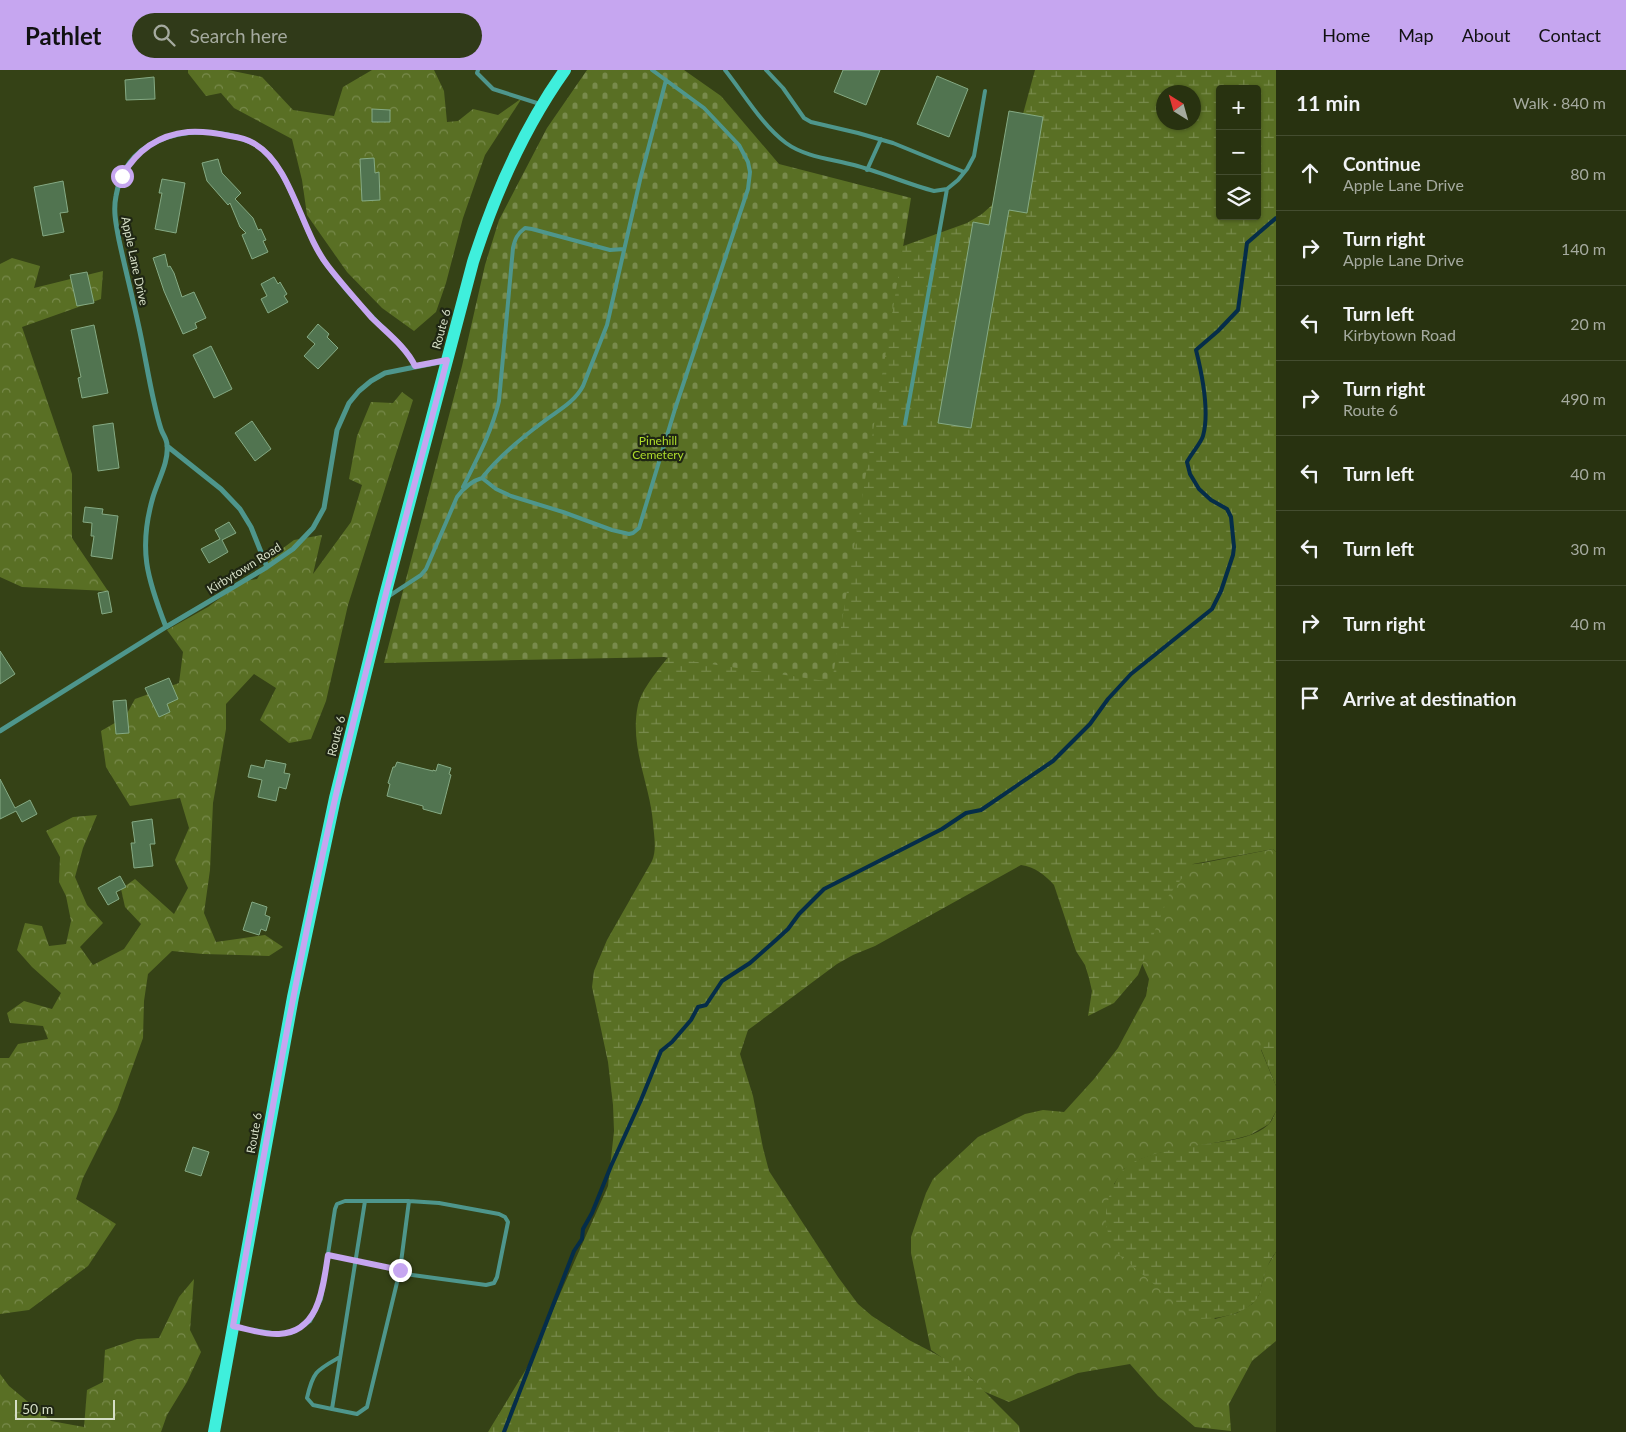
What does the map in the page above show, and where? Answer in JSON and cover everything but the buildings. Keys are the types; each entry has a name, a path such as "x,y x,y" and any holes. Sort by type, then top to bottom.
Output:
{"main road":[{"name":"Route 6","path":"214,1432 289,1017 308,923 335,798 384,599 473,262 488,215 506,172 531,121 565,70"}],"street":[{"name":"Apple Lane Drive","path":"168,446 161,429 154,401 139,324 114,218 117,188 128,164 145,147 162,139 185,133 207,132 242,138 265,151 280,171 310,236 327,265 371,317 410,355 415,366"},
{"name":"Kirbytown Road","path":"0,731 166,627 267,567 293,549 308,535 324,508 337,430 349,403 371,381 392,371 447,360"},
{"path":"168,446 221,489 240,509 251,527 267,567"},
{"path":"166,627 153,593 145,562 144,548 149,508 168,452 168,446"}],"lane":[{"path":"478,70 477,73 493,88 541,105"},
{"path":"482,478 496,490 511,496 612,530 628,534 633,533 639,528 675,409 748,188 750,172 746,155 714,117 652,70"},
{"path":"725,70 775,134 788,144 807,153 934,191 947,189"},
{"path":"766,70 783,88 804,118 810,122 882,140 964,172"},
{"path":"462,489 482,478 498,458 570,403 580,392 607,325 666,80"},
{"path":"905,424 947,189 964,172 974,156 985,91"},
{"path":"867,170 882,140"},
{"path":"384,599 421,575 430,561 457,497 485,442 499,401 513,248 518,235 525,228 532,228 603,248 624,249"},
{"path":"233,1326 278,1334 293,1332 310,1321 321,1298 335,1209 337,1204 345,1202 409,1201 439,1203 499,1214 505,1217 508,1222 498,1277 494,1283 486,1285 404,1274 400,1270 328,1255"},
{"path":"340,1357 321,1368 311,1379 307,1398 312,1406 357,1414 367,1407 400,1270 409,1201"},
{"path":"332,1409 365,1202"}],"green space":[{"path":"188,70 228,70 262,77 293,110 334,116 343,87 372,70 434,70 444,91 447,122 458,121 473,109 498,115 522,98 485,155 463,218 446,283 436,312 414,331 382,308 347,272 307,215 302,180 292,139 234,108 221,93 206,96 188,73"},
{"name":"Pinehill Cemetery","path":"587,70 684,70 721,96 779,164 911,198 832,682 664,657 384,663 462,366 485,265 499,220 547,128"},
{"path":"1035,70 1276,70 1276,852 1273,849 1193,864 1169,895 1138,975 1114,1003 1088,1016 1092,991 1089,978 1085,965 1076,951 1054,885 1039,872 1021,865 875,946 837,964 748,1030 740,1054 753,1096 769,1171 838,1277 858,1304 872,1316 909,1340 951,1362 971,1378 1019,1426 1020,1432 488,1432 528,1366 608,1186 614,1131 613,1105 608,1062 592,987 594,971 607,940 652,861 654,852 651,808 636,735 636,720 640,699 651,680 669,656 870,258 967,223 982,214 1000,198"},
{"path":"12,258 40,266 34,288 103,271 101,299 22,327 72,474 72,538 108,591 22,587 0,577 0,264"},
{"path":"402,392 413,400 348,605 326,701 311,739 289,743 260,720 276,688 254,674 226,704 226,729 213,803 210,870 204,913 216,942 265,935 283,947 269,956 172,951 148,974 144,1001 143,1038 117,1110 83,1178 76,1199 116,1224 88,1266 29,1310 0,1314 0,1058 9,1058 18,1044 48,1039 43,1026 10,1023 7,1013 24,1001 52,1009 61,993 32,967 17,950 25,923 42,926 49,946 66,944 71,921 66,896 59,882 60,857 46,831 73,817 97,815 83,848 75,877 87,905 103,923 80,947 93,965 124,949 141,924 125,907 121,889 135,879 174,914 188,888 175,860 189,828 180,798 130,806 106,767 101,731 125,717 135,699 179,683 183,652 167,630 208,607 243,581 257,579 271,557 294,540 322,535 313,574 351,522 362,485 349,479 357,436 371,402 393,403"},
{"path":"1273,849 1276,852 1276,1034 1261,1050 1276,1086 1276,1111 1269,1124 1250,1135 1159,1153 1141,1159 1124,1169 1114,1184 1215,1319 1237,1313 1252,1304 1259,1295 1266,1268 1276,1252 1276,1341 1252,1361 1229,1404 1231,1431 1195,1427 1158,1396 1130,1364 1078,1373 1009,1402 983,1391 971,1378 931,1350 911,1253 911,1237 926,1193 933,1179 978,1137 1025,1114 1043,1110 1064,1112 1094,1079 1118,1048 1146,996 1149,979 1138,954 1086,877 1203,863"},
{"path":"1276,1033 1276,1086 1261,1049"},
{"path":"1276,1111 1276,1252 1267,1267 1260,1294 1247,1308 1239,1312 1221,1317 1195,1319 1116,1252 1106,1225 1109,1197 1123,1170 1132,1163 1157,1153 1248,1136 1268,1125"},
{"path":"194,1279 190,1330 201,1352 187,1382 167,1415 161,1432 0,1432 0,1374 9,1386 51,1421 84,1427 87,1390 103,1382 105,1350 137,1339 159,1338 179,1297"}],"waterway":[{"path":"504,1432 574,1251 582,1239 583,1229 592,1213 661,1051 672,1042 691,1020 698,1007 706,1005 722,981 750,963 788,929 799,914 824,889 942,829 966,813 981,810 1053,761 1090,724 1108,699 1131,674 1212,609 1221,591 1234,547 1231,517 1227,509 1211,500 1199,489 1190,474 1187,462 1202,439 1206,415 1201,370 1196,350 1238,310 1247,243 1276,218"}],"route":[{"path":"122,176 128,164 145,147 162,139 185,133 207,132 223,134 242,138 255,144 265,151 280,171 318,252 371,317 410,355 415,366 447,360 384,599 335,798 293,997 233,1326 278,1334 293,1332 310,1321 321,1298 328,1255 400,1270"}]}
